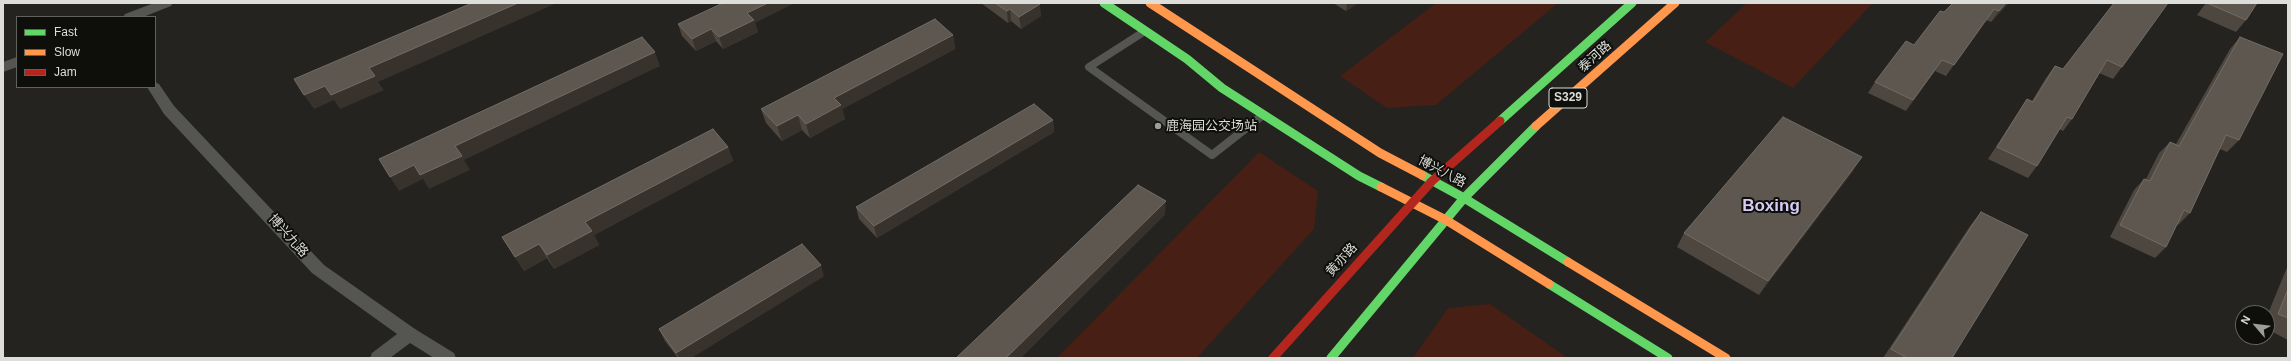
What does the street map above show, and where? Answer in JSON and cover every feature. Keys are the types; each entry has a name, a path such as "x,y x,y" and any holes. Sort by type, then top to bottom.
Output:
{"street":[{"path":"133,16 166,3"},
{"path":"1104,3 1186,58 1222,88 1359,176 1411,204 1446,220 1668,358"},
{"name":"博兴八路","path":"1150,3 1380,153 1464,198 1726,358"},
{"name":"泰河路","path":"1432,181 1632,3"},
{"name":"泰河路","path":"1464,198 1532,130 1675,3"},
{"path":"3,67 16,62"},
{"name":"博兴九路","path":"155,88 169,110 318,269 409,334 448,358"},
{"name":"黄亦路","path":"1273,358 1432,181"},
{"name":"S329","path":"1331,358 1464,198"},
{"path":"378,358 409,334"}],"lane":[{"path":"1145,31 1089,67 1212,155 1263,115"}],"shaded area":[{"path":"1436,3 1558,3 1436,105 1387,108 1340,76"},
{"path":"1747,3 1873,3 1793,88 1705,42"},
{"path":"1259,152 1318,191 1314,229 1197,358 1057,358"},
{"path":"1490,304 1565,356 1563,358 1413,358 1448,308"}],"building":[{"path":"472,3 518,3 369,68 375,76 331,95 325,86 304,95 294,79"},
{"path":"723,3 768,3 747,13 754,20 719,37 711,29 692,39 678,24"},
{"path":"995,3 1040,4 1019,17 1010,9 1007,11"},
{"path":"1953,3 2006,3 1999,11 1994,9 1954,65 1942,60 1913,100 1875,82 1906,41 1914,45 1940,11 1944,12"},
{"path":"2114,3 2168,3 2122,67 2107,60 2072,119 2067,117 2037,166 1997,147 2027,99 2033,102 2055,66 2063,69"},
{"path":"2207,3 2257,3 2246,20"},
{"path":"935,19 953,35 834,98 841,105 806,124 798,115 777,126 761,109"},
{"path":"642,37 655,52 455,146 462,156 420,175 414,165 390,177 379,159"},
{"path":"2240,37 2283,54 2239,140 2226,135 2190,213 2184,210 2166,247 2120,225 2144,179 2150,181 2170,142 2179,146"},
{"path":"1034,104 1053,120 874,226 856,207"},
{"path":"1783,117 1862,157 1768,281 1684,233"},
{"path":"713,129 728,147 585,222 592,231 547,255 539,244 515,257 502,237"},
{"path":"1138,185 1166,201 1006,358 956,358"},
{"path":"1981,212 2028,235 1952,358 1907,358 1891,349"},
{"path":"802,244 821,265 676,353 659,329"},
{"path":"2288,289 2288,318 2278,314"}],"traffic: fast":[{"path":"1104,3 1187,59 1222,88 1359,176 1381,187"},
{"path":"1500,121 1632,3"},
{"path":"1331,358 1464,198 1536,126"},
{"path":"1422,175 1464,198 1568,262"},
{"path":"1549,284 1668,358"}],"traffic: slow":[{"path":"1150,3 1380,153 1422,175"},
{"path":"1536,126 1675,3"},
{"path":"1381,187 1446,220 1549,284"},
{"path":"1568,262 1726,358"}],"traffic: jam":[{"path":"1273,358 1432,181 1500,121"}],"place":[{"name":"鹿海园公交场站","path":"1158,126"}],"district":[{"name":"Boxing","path":"1771,206"}]}
